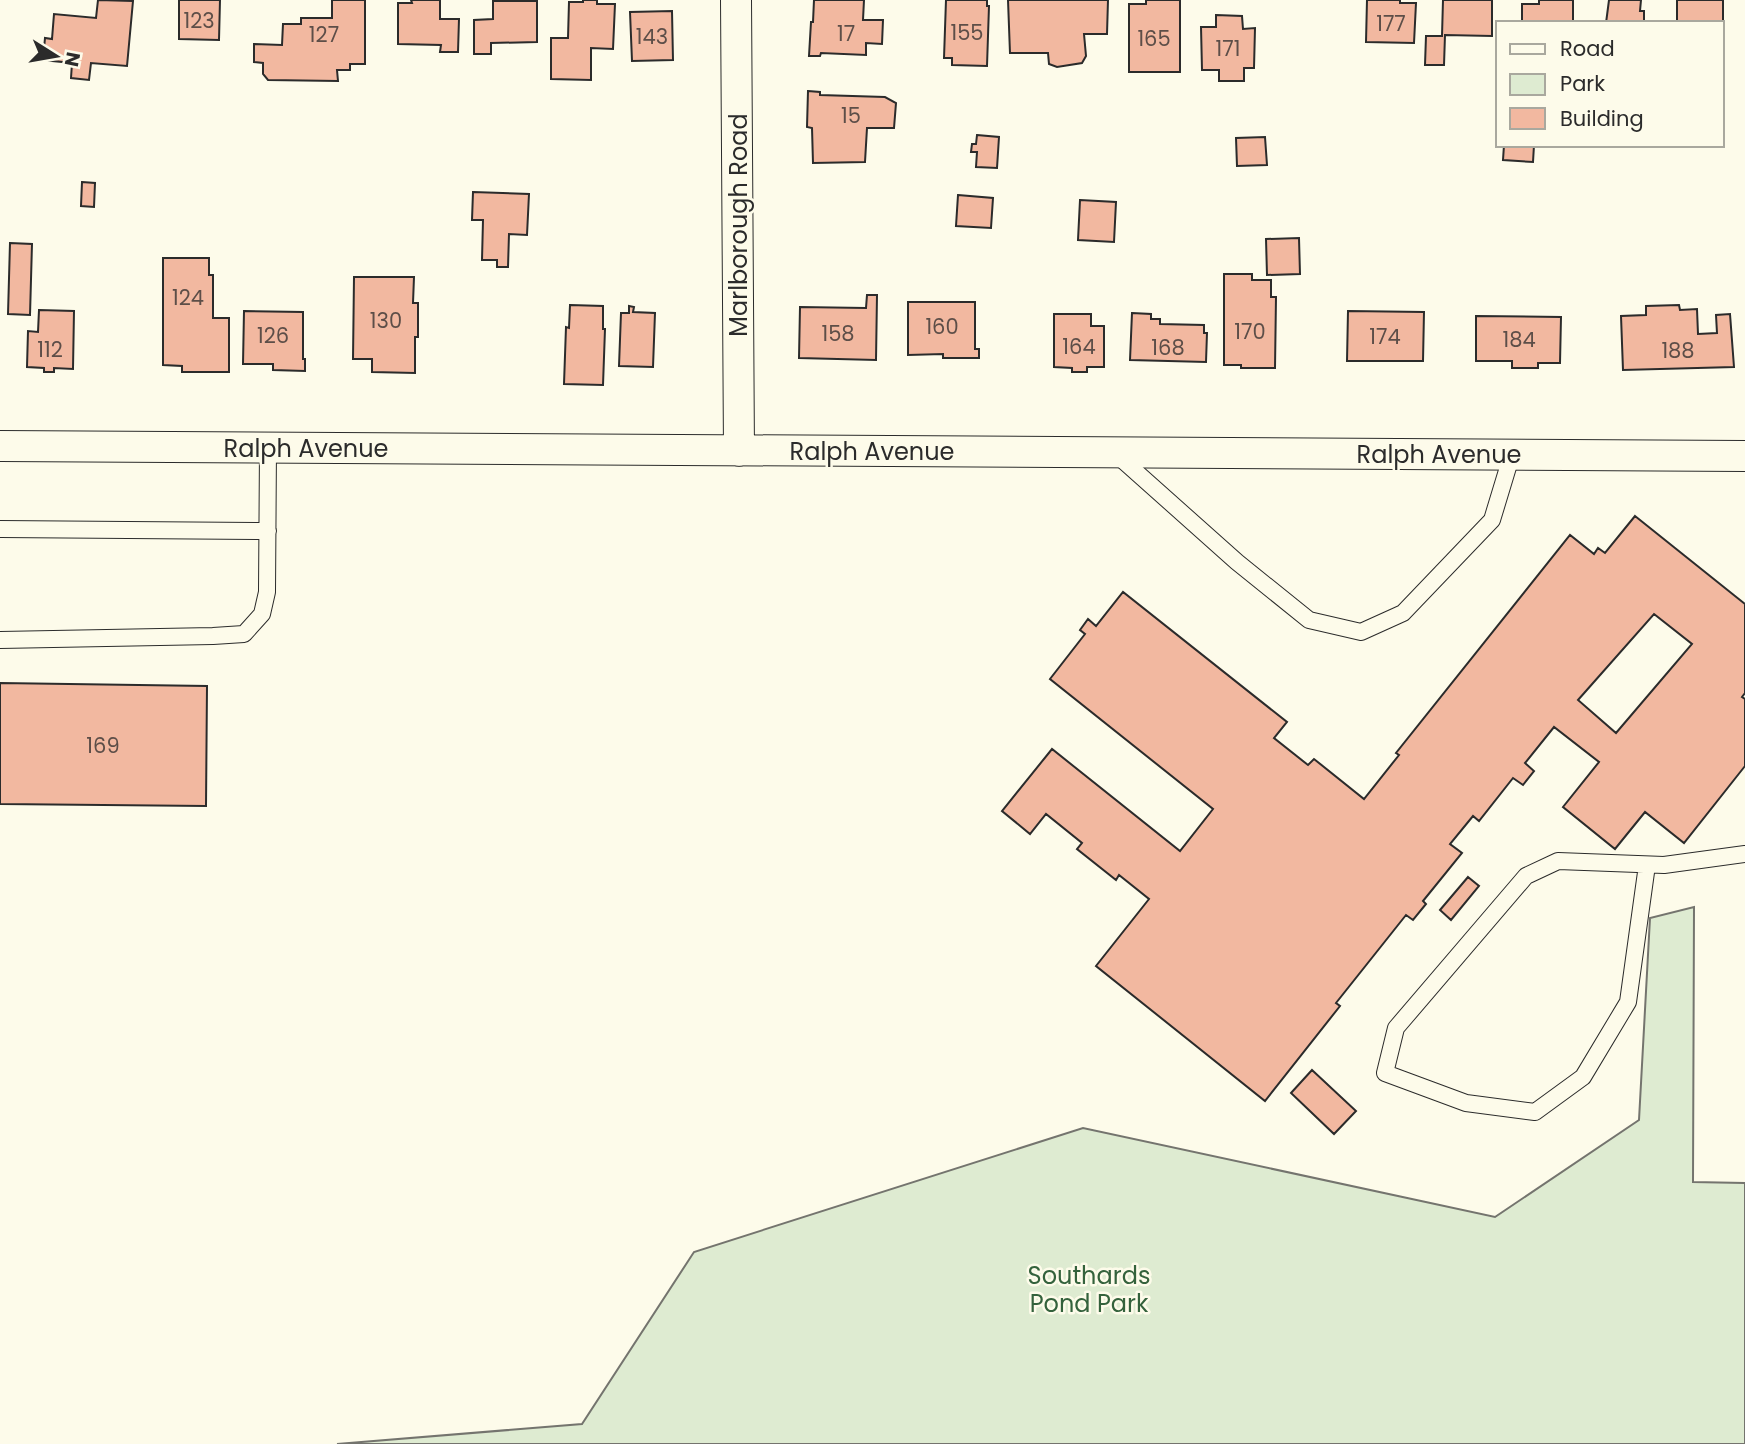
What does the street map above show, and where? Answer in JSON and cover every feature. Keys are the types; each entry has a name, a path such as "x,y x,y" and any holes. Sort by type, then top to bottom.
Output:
{"street":[{"name":"Marlborough Road","path":"736,0 739,451"},
{"name":"Ralph Avenue","path":"0,446 1745,456"}],"lane":[{"path":"0,640 244,634 262,614 267,592 268,448"},
{"path":"1115,453 1237,562 1309,620 1362,632 1403,613 1492,520 1513,454"},
{"path":"0,529 268,531"},
{"path":"1647,865 1628,1002 1583,1077 1535,1112 1466,1103 1385,1073 1396,1028 1526,876 1558,861 1647,865 1664,866 1745,854"}],"green space":[{"name":"Southards Pond Park","path":"1694,907 1693,1182 1745,1183 1745,1444 337,1444 582,1424 694,1252 1083,1128 1495,1217 1639,1120 1650,918"}],"building":[{"path":"98,0 133,1 127,66 91,63 89,80 71,78 72,63 43,60 45,38 52,39 54,14 96,18"},
{"path":"179,0 220,0 219,40 179,39"},
{"path":"332,0 365,0 365,64 350,64 350,70 337,70 338,81 268,80 263,74 263,63 254,62 254,44 282,45 283,24 301,24 301,18 332,18"},
{"path":"411,0 440,0 440,19 459,19 458,52 440,52 441,45 398,44 398,3 412,3"},
{"path":"597,0 597,4 615,4 613,49 591,48 591,80 551,79 551,38 568,38 569,2"},
{"path":"814,0 864,0 863,20 883,20 882,44 866,43 866,55 821,53 820,56 809,56"},
{"path":"946,0 987,0 987,66 952,65 952,58 944,58"},
{"path":"1008,0 1108,0 1107,34 1084,34 1086,56 1082,63 1057,67 1049,64 1048,53 1010,53"},
{"path":"1146,0 1180,0 1180,72 1129,72 1129,4 1146,4"},
{"path":"1367,0 1416,3 1414,43 1366,42"},
{"path":"1443,0 1492,0 1492,36 1445,35 1444,65 1425,65 1426,36 1442,36"},
{"path":"1539,0 1573,0 1573,21 1522,21 1522,4 1539,4"},
{"path":"1609,0 1641,0 1640,11 1644,11 1644,21 1606,21"},
{"path":"1677,0 1723,0 1723,21 1677,21"},
{"path":"493,1 537,1 537,42 491,43 491,54 474,54 474,20 493,19"},
{"path":"672,11 673,60 632,61 630,12"},
{"path":"1216,15 1242,16 1243,29 1255,28 1254,68 1244,68 1244,81 1219,81 1219,70 1202,70 1201,27 1216,27"},
{"path":"808,91 820,92 820,95 885,97 896,103 894,128 867,128 865,162 813,163 812,128 807,127"},
{"path":"977,135 999,137 997,168 976,167 977,152 971,152"},
{"path":"1265,137 1267,165 1237,166 1236,138"},
{"path":"1504,147 1534,147 1533,162 1503,160"},
{"path":"82,182 95,183 94,207 81,206"},
{"path":"473,192 529,194 527,235 509,234 508,267 497,267 497,260 482,260 483,220 472,220"},
{"path":"958,195 993,198 991,228 956,226"},
{"path":"1080,200 1116,202 1114,242 1078,240"},
{"path":"1299,238 1300,274 1267,275 1266,239"},
{"path":"10,243 32,244 30,315 8,314"},
{"path":"163,258 209,258 209,275 213,275 213,318 229,318 229,372 182,372 182,366 163,365"},
{"path":"1224,274 1252,274 1252,280 1271,280 1271,297 1276,297 1275,368 1224,365"},
{"path":"354,277 414,277 413,303 418,303 415,373 372,372 372,359 353,359"},
{"path":"867,295 877,295 876,360 799,358 800,307 866,308"},
{"path":"908,302 975,302 975,349 979,349 979,358 943,358 943,354 908,355"},
{"path":"570,305 603,306 603,385 564,384 566,327 569,328"},
{"path":"1679,305 1680,310 1697,309 1698,334 1717,333 1716,315 1730,314 1734,367 1623,370 1621,316 1646,315 1646,306"},
{"path":"629,306 634,307 633,312 655,313 653,367 619,366 621,313 629,313"},
{"path":"39,310 74,311 73,369 54,368 54,372 44,372 44,368 27,367 28,331 38,332"},
{"path":"244,311 303,312 305,371 273,370 273,364 243,364"},
{"path":"1348,311 1424,312 1423,361 1347,361"},
{"path":"1132,313 1151,314 1151,319 1160,319 1160,324 1204,325 1204,333 1207,333 1206,362 1130,360"},
{"path":"1054,314 1091,314 1091,326 1104,326 1104,367 1087,367 1087,372 1072,372 1072,368 1054,367"},
{"path":"1476,316 1561,317 1560,363 1538,363 1538,368 1512,368 1512,361 1476,361"},
{"path":"1635,516 1745,604 1745,693 1742,697 1745,699 1745,766 1684,843 1645,812 1615,849 1563,807 1599,762 1554,727 1525,763 1534,771 1523,785 1513,778 1479,821 1473,816 1450,844 1462,853 1423,901 1426,904 1413,920 1406,915 1336,1003 1340,1006 1265,1101 1096,966 1149,899 1119,875 1116,880 1077,849 1082,843 1046,814 1030,834 1002,811 1052,749 1180,851 1213,809 1050,679 1085,634 1080,630 1088,619 1096,626 1123,592 1287,722 1274,738 1308,765 1314,759 1364,799 1399,755 1396,753 1570,535 1594,554 1598,548 1605,553","holes":["1654,614 1692,644 1616,733 1578,700"]},
{"path":"0,683 207,686 206,806 0,804"},
{"path":"1468,877 1479,886 1451,920 1440,910"},
{"path":"1312,1070 1356,1111 1334,1134 1291,1093"}]}
